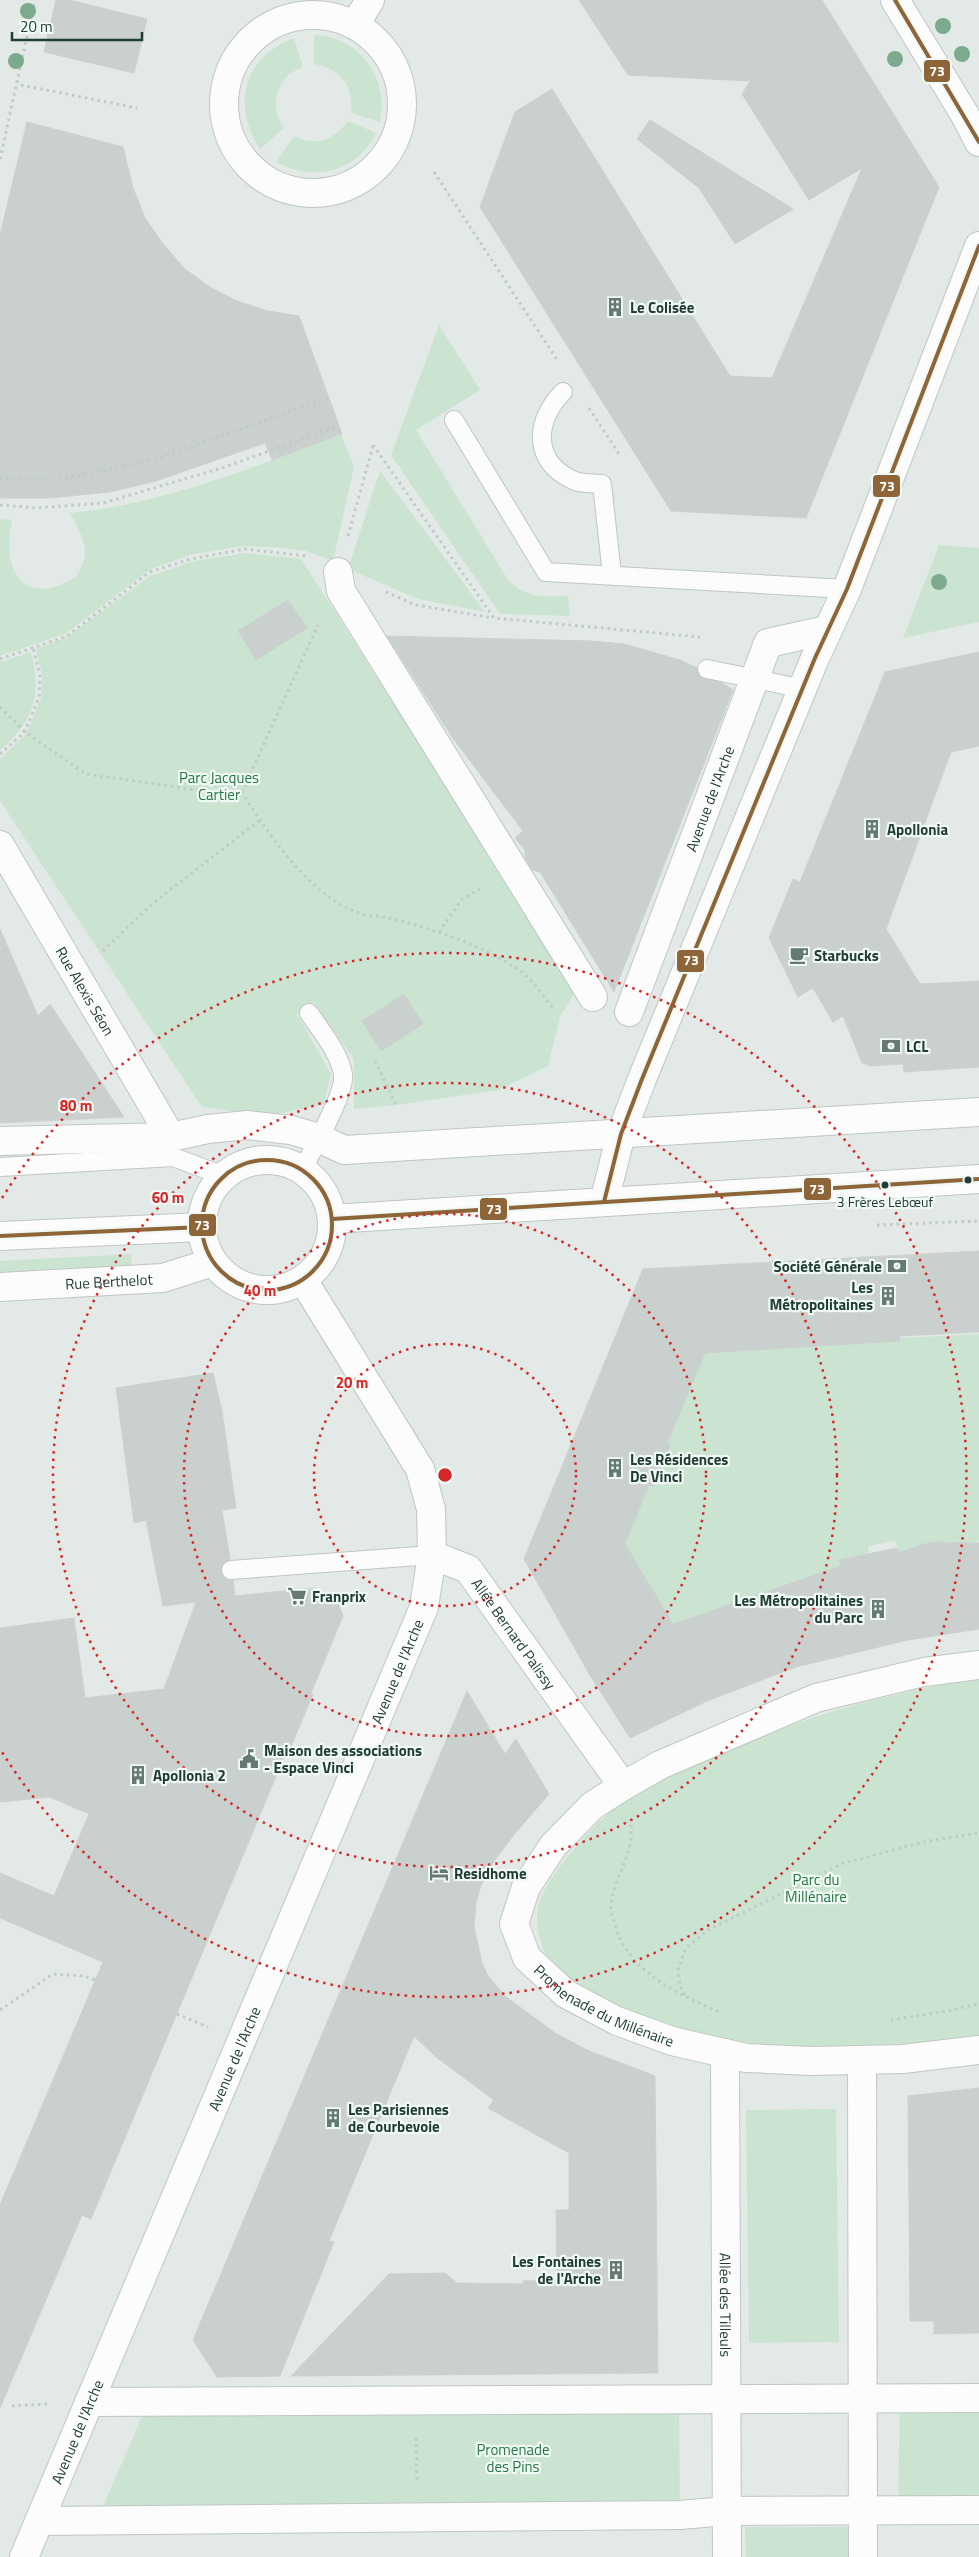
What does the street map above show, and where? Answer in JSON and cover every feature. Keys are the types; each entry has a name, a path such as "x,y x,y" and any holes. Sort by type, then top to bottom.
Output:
{"street":[{"path":"355,25 370,0"},
{"path":"895,0 965,115 979,142"},
{"path":"324,15 355,25 381,45 393,64 401,84 402,117 391,148 370,173 341,189 308,193 286,188 266,180 242,158 227,128 224,107 226,84 238,54 261,31 291,17 324,15"},
{"path":"604,1202 621,1134 642,1079 827,630 846,589 979,246"},
{"path":"339,581 593,997"},
{"name":"Avenue de l'Arche","path":"629,1012 768,643 827,630"},
{"name":"Rue Alexis Séon","path":"0,844 172,1137"},
{"path":"0,1141 172,1137 208,1129 247,1126 291,1130 319,1138 344,1150 979,1112"},
{"path":"262,1160 282,1161 302,1170 317,1183 327,1200 332,1219 330,1242 320,1263 303,1280 280,1289 255,1289 231,1280 214,1262 206,1245 202,1227 204,1208 212,1190 224,1176 242,1165 262,1160"},
{"path":"332,1219 979,1179"},
{"path":"0,1236 202,1227"},
{"name":"Rue Berthelot","path":"0,1287 163,1278 214,1262"},
{"path":"303,1280 420,1469 431,1509 432,1555"},
{"name":"Avenue de l'Arche","path":"24,2557 424,1607 432,1555"},
{"name":"Allée Bernard Palissy","path":"432,1555 468,1569 623,1786"},
{"name":"Promenade du Millénaire","path":"979,1665 924,1672 816,1698 660,1765 592,1806 553,1846 526,1887 514,1924 527,1958 566,1994 617,2021 672,2041 755,2058 903,2059 979,2050"},
{"name":"Allée des Tilleuls","path":"725,2053 726,2557"},
{"path":"862,2060 863,2557"},
{"path":"89,2402 979,2398"},
{"path":"40,2521 680,2515 726,2511 979,2510"}],"lane":[{"path":"563,392 552,403 545,418 541,435 544,454 557,469 576,482 602,484 612,575"},
{"path":"454,420 546,572 846,589"},
{"path":"707,669 804,689"},
{"path":"302,1170 333,1113 344,1076 337,1057 309,1013"},
{"path":"0,1167 173,1158 224,1176"},
{"path":"232,1570 432,1555"}],"path":[{"path":"0,159 35,0"},
{"path":"21,85 137,108"},
{"path":"0,479 57,480 156,459 328,398"},
{"path":"0,505 36,508 103,503 225,467 338,426"},
{"path":"242,792 339,581 373,446"},
{"path":"0,659 67,636 150,572 191,559 245,549 303,554 339,581 416,605 494,618"},
{"path":"0,754 25,732 39,697 40,676 33,648"},
{"path":"0,707 25,732 86,774 114,780 211,792 242,792"},
{"path":"242,792 259,821 296,865 329,897 359,914 386,917 458,937 523,973 560,1016"},
{"path":"100,954 152,904 259,821"},
{"path":"438,932 462,899 514,868"},
{"path":"372,1054 396,1105"},
{"path":"623,1786 628,1799 632,1840 610,1907 619,1942 636,1963 663,1984 721,2012"},
{"path":"686,1996 680,1986 678,1969 686,1948 708,1930 841,1864 927,1841 979,1833"},
{"path":"0,2010 53,1974 84,1976 95,1980"},
{"path":"416,2429 417,2482"}],"green space":[{"path":"314,35 330,37 345,43 368,63 380,90 382,106 380,122 351,113 350,95 344,80 332,70 314,64"},
{"path":"294,38 303,67 286,77 281,84 277,92 276,110 284,128 260,149 251,132 246,116 245,99 247,84 254,69 264,57 277,46"},
{"path":"348,121 376,133 368,147 346,165 333,170 305,172 276,162 294,136 309,141 324,140 337,133"},
{"path":"439,325 480,390 416,430 508,580 522,590 536,595 568,596 570,616 500,614 391,455"},
{"path":"341,435 354,467 333,561 306,551 273,547 242,546 190,555 151,569 65,634 0,656 0,519 12,520 9,539 10,556 14,570 21,580 31,587 43,589 58,586 76,577 84,560 85,552 82,537 70,513 105,508 174,493 242,471"},
{"path":"380,471 485,612 418,599 348,569"},
{"path":"939,545 979,548 979,622 903,638"},
{"name":"Parc Jacques Cartier","path":"246,553 301,559 577,989 560,1016 548,1066 498,1090 396,1105 354,1109 354,1059 313,1002 297,1014 331,1074 324,1104 268,1116 202,1107 0,801 0,759 27,733 41,698 42,675 36,649 67,637 150,576 194,561"},
{"path":"31,652 36,681 32,706 28,718 21,728 0,750 0,662"},
{"path":"131,1254 132,1269 0,1276 0,1261"},
{"path":"979,1334 979,1541 899,1552 895,1541 868,1546 869,1554 839,1560 841,1566 674,1626 621,1554 706,1348"},
{"name":"Parc du Millénaire","path":"979,1678 979,2039 896,2045 846,2046 769,2045 743,2042 686,2030 629,2012 602,2001 578,1987 553,1966 542,1945 537,1922 538,1908 542,1895 549,1882 578,1844 606,1815 628,1798 665,1777 692,1765 814,1717 901,1693"},
{"path":"836,2109 839,2342 749,2343 746,2110"},
{"name":"Promenade des Pins","path":"679,2398 680,2515 97,2520 148,2403"},
{"path":"900,2398 979,2398 979,2510 898,2511"},
{"path":"745,2527 850,2527 850,2557 746,2557"}],"building":[{"path":"56,0 69,0 147,19 134,73 44,52"},
{"name":"Le Colisée","path":"579,0 822,0 939,187 806,518 671,511 480,207 515,112 552,89 730,376 772,378 862,168 809,200 742,94 750,81 628,75"},
{"path":"650,120 793,209 735,244 699,188 637,139"},
{"path":"27,122 123,147 133,188 145,218 163,244 185,269 210,287 237,301 268,311 299,316 342,434 272,460 265,443 156,481 110,492 49,498 0,498 0,235"},
{"path":"288,600 307,628 256,660 238,631"},
{"path":"387,636 592,641 624,644 680,660 697,668 700,677 722,683 733,690 614,992 540,872 532,870 525,858 525,850 515,838 523,831 452,737"},
{"name":"Apollonia","path":"979,652 979,746 951,752 886,929 920,984 979,981 979,1067 904,1072 903,1064 871,1066 862,1063 843,1016 833,1022 813,988 798,997 769,938 793,879 800,882 885,672"},
{"path":"0,929 38,1016 50,1004 124,1117 0,1123"},
{"path":"404,994 423,1024 381,1051 362,1021"},
{"path":"979,1251 979,1332 900,1336 900,1341 705,1353 667,1443 670,1445 653,1486 649,1485 625,1544 673,1624 841,1566 839,1560 897,1548 899,1552 932,1542 979,1543 979,1629 908,1640 796,1667 707,1701 630,1738 591,1677 524,1559 643,1269"},
{"path":"213,1373 222,1411 236,1508 222,1510 230,1559 222,1565 222,1576 227,1580 233,1580 235,1596 313,1588 337,1601 343,1616 311,1693 313,1694 287,1756 285,1755 91,2219 82,2215 0,2408 0,2205 103,1962 0,1918 0,1873 54,1896 89,1814 50,1797 0,1802 0,1628 74,1618 85,1698 164,1689 196,1602 163,1606 146,1520 134,1523 116,1388"},
{"path":"467,1691 505,1754 516,1739 549,1794 495,1860 481,1885 476,1903 474,1927 482,1963 488,1976 505,1996 555,2033 587,2050 655,2076 658,2373 291,2376 389,2274 445,2273 457,2283 523,2284 523,2281 557,2280 556,2210 569,2210 569,2153 488,2108 494,2100 436,2057 414,2036 329,2241 334,2242 280,2376 217,2377 193,2340"},
{"path":"979,2088 979,2333 934,2334 934,2321 910,2321 908,2096"}],"transit line":[{"name":"73","path":"895,0 979,142"},
{"name":"73","path":"604,1202 621,1134 642,1079 815,658 847,589 979,246"},
{"name":"73","path":"267,1160 292,1165 313,1179 327,1200 332,1225 327,1250 313,1271 292,1285 267,1290 242,1285 221,1271 207,1250 202,1225 207,1200 221,1179 242,1165 267,1160"},
{"name":"73","path":"332,1219 979,1179"},
{"name":"73","path":"0,1236 202,1227"}],"place":[{"name":"Le Colisée","path":"615,307"},
{"name":"Apollonia","path":"872,829"},
{"name":"Starbucks","path":"799,955"},
{"name":"LCL","path":"891,1046"},
{"name":"3 Frères Lebœuf","path":"885,1185"},
{"name":"Société Générale","path":"897,1266"},
{"name":"Les Métropolitaines","path":"888,1296"},
{"name":"Les Résidences De Vinci","path":"615,1468"},
{"name":"Franprix","path":"297,1596"},
{"name":"Les Métropolitaines du Parc","path":"878,1609"},
{"name":"Maison des associations - Espace Vinci","path":"249,1759"},
{"name":"Apollonia 2","path":"138,1775"},
{"name":"Residhome","path":"439,1873"},
{"name":"Les Parisiennes de Courbevoie","path":"333,2118"},
{"name":"Les Fontaines de l'Arche","path":"616,2270"}]}
